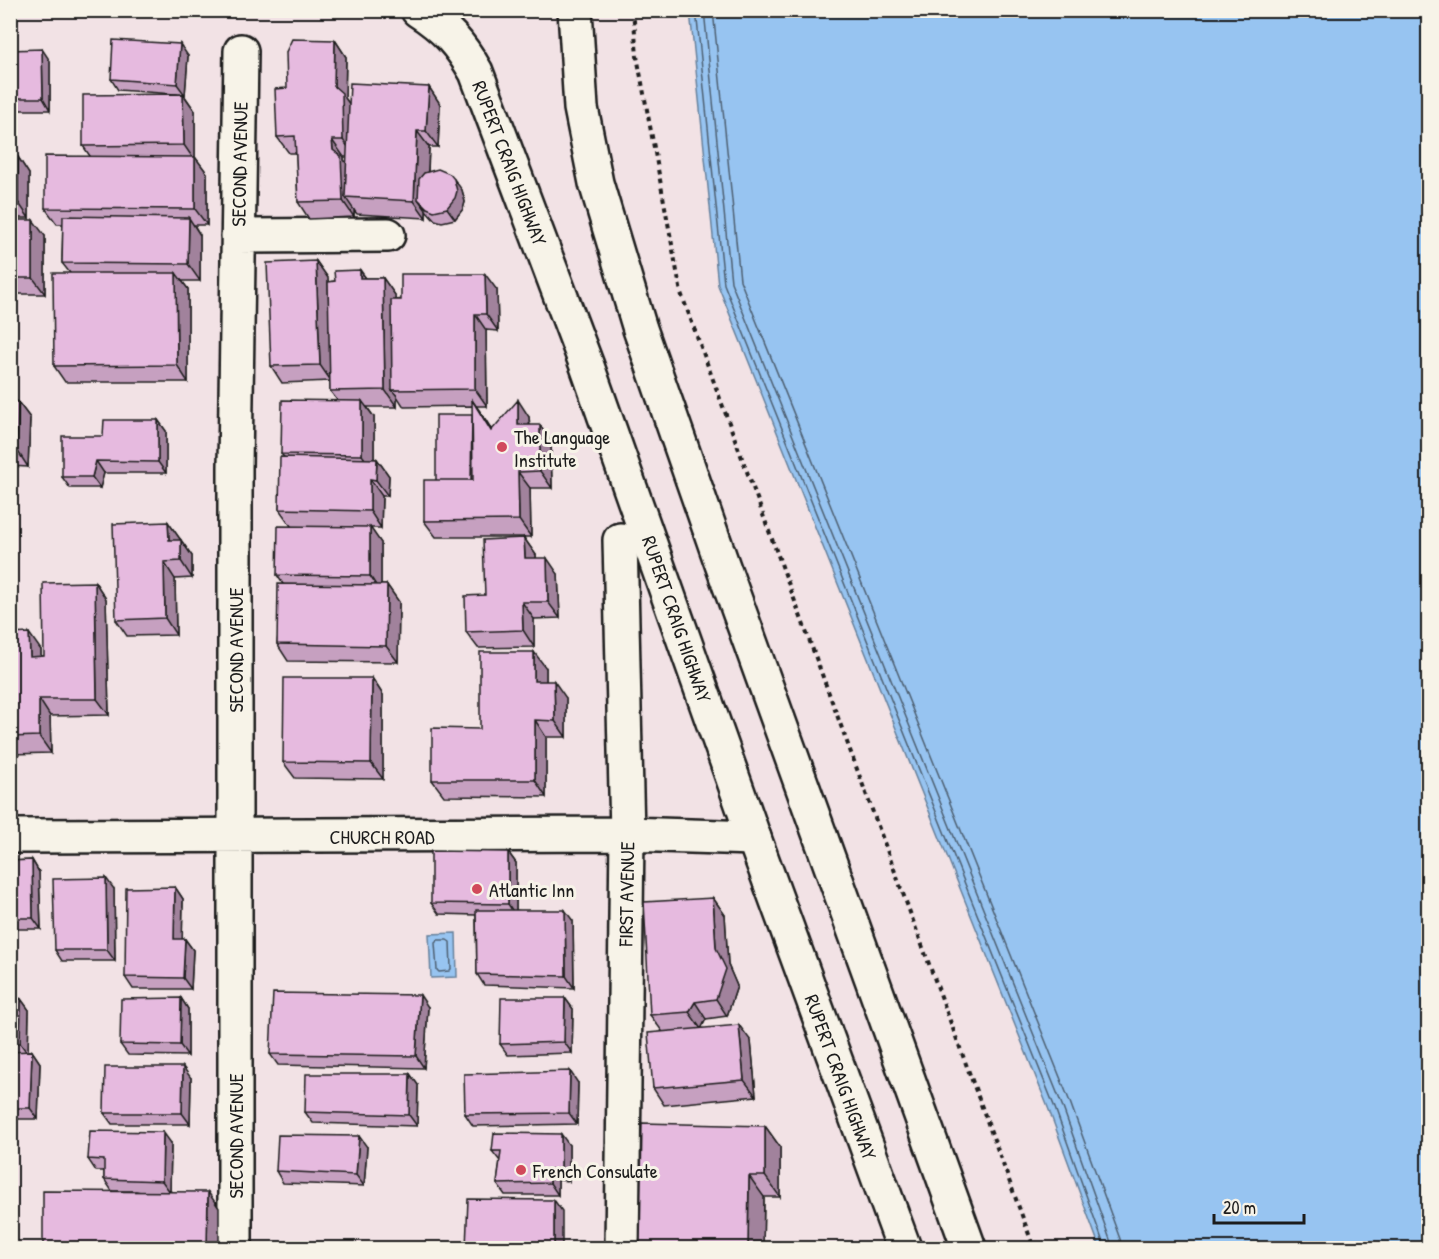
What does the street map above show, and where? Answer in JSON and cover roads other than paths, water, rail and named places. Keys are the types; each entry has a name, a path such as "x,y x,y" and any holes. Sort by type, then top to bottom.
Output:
{"street":[{"name":"RUPERT CRAIG HIGHWAY","path":"418,10 440,24 462,48 476,72 587,366 754,838 904,1248"},
{"path":"575,10 582,108 596,183 640,329 722,564 969,1248"},
{"name":"SECOND AVENUE","path":"236,1248 235,468 241,51"},
{"path":"238,236 388,235"},
{"name":"FIRST AVENUE","path":"620,540 627,834 622,1248"},
{"name":"CHURCH ROAD","path":"10,836 627,834 754,838"}],"water":[{"path":"690,11 1428,11 1428,1248 1100,1248 1049,1110 718,285"},
{"path":"456,933 457,977 431,978 429,934"}],"place":[{"name":"The Language Institute","path":"502,447"},
{"name":"Atlantic Inn","path":"477,889"},
{"name":"French Consulate","path":"521,1170"}]}
